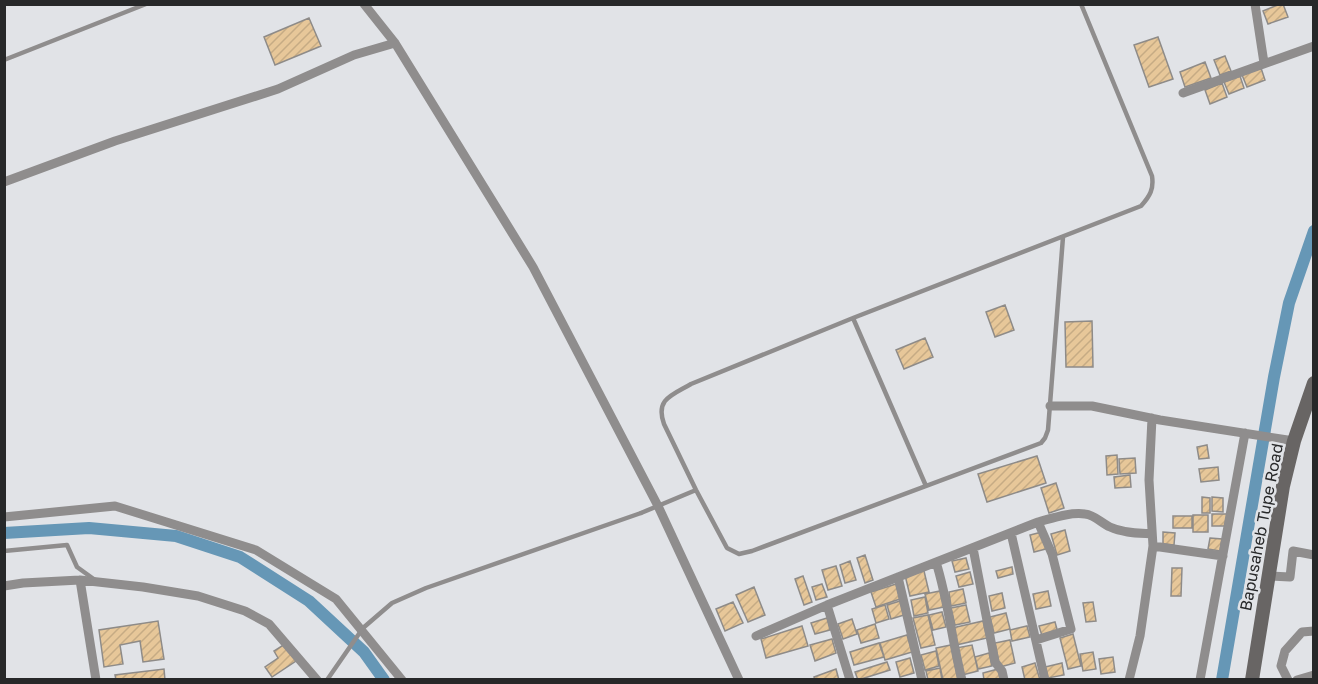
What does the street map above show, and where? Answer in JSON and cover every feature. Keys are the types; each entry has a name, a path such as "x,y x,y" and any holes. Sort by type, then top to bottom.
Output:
{"street":[{"path":"364,4 395,43 533,267 658,506 739,680"},
{"path":"1255,4 1264,63"},
{"path":"4,182 115,141 278,89 354,56 395,43"},
{"path":"1183,93 1314,46"},
{"name":"Bapusaheb Tupe Road","path":"1252,680 1290,440 1314,383"},
{"path":"1050,406 1092,406 1290,440"},
{"path":"1129,680 1140,636 1152,546 1149,452 1152,417"},
{"path":"1200,680 1249,434"},
{"path":"4,517 115,506 256,550 336,599 402,680"},
{"path":"756,636 827,605 1038,522 1084,513 1109,527 1124,532 1152,534"},
{"path":"1036,640 1071,630 1052,554 1038,522"},
{"path":"1011,533 1045,680"},
{"path":"1152,546 1224,556"},
{"path":"973,548 994,662 1002,671 1004,680"},
{"path":"1268,576 1290,577 1293,551 1314,555"},
{"path":"936,562 944,585 952,641 962,680"},
{"path":"898,577 922,680"},
{"path":"80,580 96,680"},
{"path":"4,586 80,580 198,596 245,611 269,624 317,680"},
{"path":"827,605 850,680"},
{"path":"1288,680 1281,666 1285,651 1302,632 1314,631"},
{"path":"1297,680 1314,675"}],"lane":[{"path":"4,60 146,4"},
{"path":"1063,237 1050,406 1046,438 1041,443 752,551 739,554 727,548 696,490 661,415 663,404 668,397 691,384 853,318 1141,206 1149,197 1153,186 1152,176 1131,120 1081,4"},
{"path":"853,318 926,486"},
{"path":"327,680 363,628 392,603 426,588 641,513 696,490"},
{"path":"4,551 67,546 77,567 97,582"}],"building":[{"path":"1283,4 1288,17 1268,24 1263,11"},
{"path":"309,18 321,46 275,65 264,37"},
{"path":"1158,37 1173,79 1149,87 1134,45"},
{"path":"1225,56 1231,71 1220,75 1214,60"},
{"path":"1205,62 1211,78 1185,87 1180,72"},
{"path":"1261,68 1265,80 1247,87 1242,75"},
{"path":"1240,76 1244,88 1229,94 1224,82"},
{"path":"1222,83 1227,97 1210,104 1205,90"},
{"path":"1005,305 1014,330 995,337 986,312"},
{"path":"1092,321 1093,367 1066,367 1065,322"},
{"path":"925,338 933,357 904,369 896,350"},
{"path":"1207,445 1209,458 1199,459 1197,447"},
{"path":"1117,455 1118,474 1107,475 1106,456"},
{"path":"1037,456 1046,483 987,502 978,474"},
{"path":"1135,458 1136,473 1120,474 1119,459"},
{"path":"1218,467 1219,480 1201,482 1199,469"},
{"path":"1130,475 1131,487 1115,488 1114,477"},
{"path":"1056,483 1064,508 1049,513 1041,488"},
{"path":"1202,497 1210,498 1210,513 1202,513"},
{"path":"1212,497 1223,498 1223,512 1212,511"},
{"path":"1212,514 1228,514 1228,526 1212,526"},
{"path":"1193,515 1208,515 1208,532 1193,532"},
{"path":"1173,516 1192,516 1192,528 1173,528"},
{"path":"1065,530 1070,551 1057,555 1051,534"},
{"path":"1042,532 1046,549 1034,552 1030,535"},
{"path":"1163,532 1175,533 1174,545 1163,544"},
{"path":"1210,538 1222,539 1220,551 1208,549"},
{"path":"865,555 873,580 865,583 857,558"},
{"path":"966,558 969,569 955,572 952,561"},
{"path":"850,561 856,580 845,583 840,565"},
{"path":"836,566 842,586 828,590 822,570"},
{"path":"1012,567 1013,574 998,578 996,571"},
{"path":"1172,568 1182,568 1181,596 1171,596"},
{"path":"924,571 929,592 910,596 905,575"},
{"path":"970,572 973,584 959,587 956,576"},
{"path":"803,576 812,602 804,605 795,579"},
{"path":"822,584 827,597 816,600 812,587"},
{"path":"896,584 900,599 876,607 871,592"},
{"path":"754,587 765,615 748,622 736,595"},
{"path":"963,589 966,603 951,606 949,592"},
{"path":"940,591 944,607 929,610 925,594"},
{"path":"1048,591 1051,606 1036,609 1033,594"},
{"path":"1002,593 1005,608 992,611 989,596"},
{"path":"925,597 928,613 914,616 911,600"},
{"path":"900,601 904,615 891,619 887,605"},
{"path":"733,602 743,623 725,631 716,609"},
{"path":"1093,602 1096,621 1086,622 1083,603"},
{"path":"885,605 889,619 876,623 872,609"},
{"path":"966,605 970,622 955,625 951,608"},
{"path":"942,612 946,627 933,630 929,615"},
{"path":"1006,613 1010,629 994,633 990,617"},
{"path":"928,615 935,645 921,648 913,618"},
{"path":"827,618 830,630 815,634 811,623"},
{"path":"852,619 857,634 843,639 838,624"},
{"path":"158,621 164,659 143,662 140,641 120,645 123,664 104,667 99,630"},
{"path":"983,621 987,638 956,645 952,628"},
{"path":"1055,622 1058,633 1042,636 1039,626"},
{"path":"875,624 879,638 861,643 857,630"},
{"path":"802,626 808,646 766,658 761,639"},
{"path":"1027,626 1030,637 1012,641 1010,630"},
{"path":"1073,634 1081,666 1068,669 1060,638"},
{"path":"907,635 912,652 885,660 880,643"},
{"path":"832,639 836,653 815,661 810,645"},
{"path":"1010,640 1015,663 1000,667 995,643"},
{"path":"879,643 884,657 854,665 850,652"},
{"path":"285,644 296,661 272,677 265,667 278,658 274,651"},
{"path":"951,645 958,680 943,680 936,648"},
{"path":"972,645 978,671 962,675 956,648"},
{"path":"936,651 939,666 925,670 921,655"},
{"path":"1093,652 1096,669 1083,671 1080,654"},
{"path":"989,653 992,666 978,669 975,657"},
{"path":"1113,657 1115,672 1101,674 1099,659"},
{"path":"910,658 914,673 900,677 896,662"},
{"path":"887,662 890,670 858,680 855,672"},
{"path":"1035,663 1040,680 1025,680 1022,667"},
{"path":"1062,663 1064,675 1048,678 1045,667"},
{"path":"940,668 942,680 928,680 926,671"},
{"path":"164,669 165,680 116,680 115,675"},
{"path":"836,669 839,680 815,680 814,677"},
{"path":"998,669 1001,680 984,680 983,673"}],"waterway":[{"path":"1222,680 1274,377 1289,303 1314,231"},
{"path":"4,533 89,528 176,536 240,557 309,601 364,652 384,680"}]}
